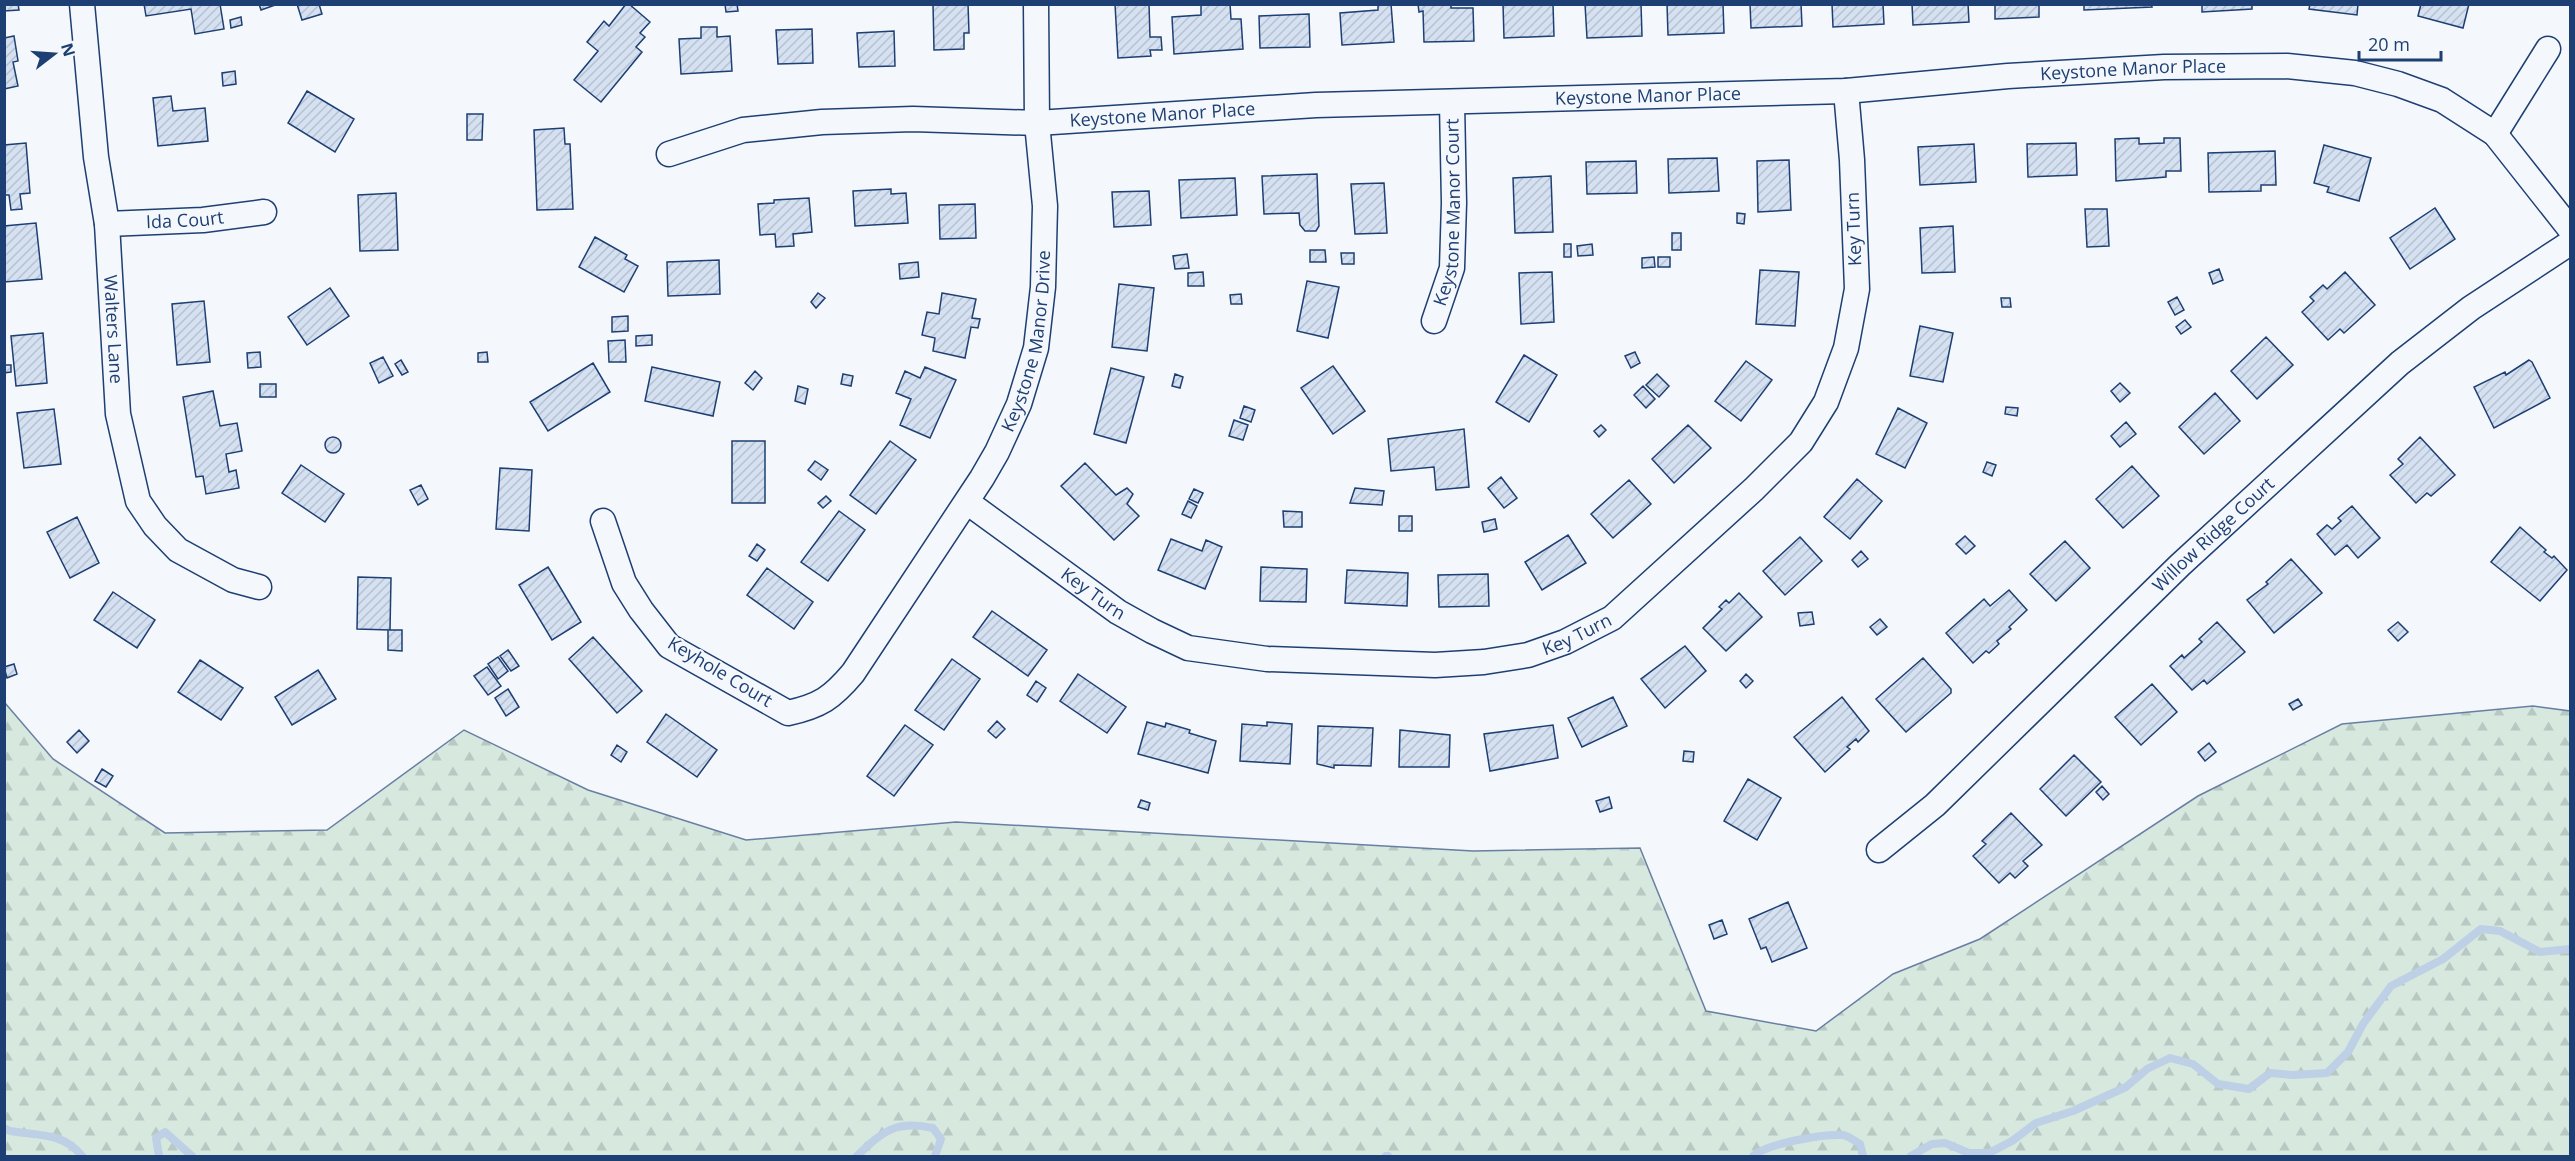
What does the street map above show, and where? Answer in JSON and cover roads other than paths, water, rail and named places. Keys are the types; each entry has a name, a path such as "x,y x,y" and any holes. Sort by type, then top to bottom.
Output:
{"street":[{"name":"Walters Lane","path":"82,4 96,157 106,224 118,414 138,501 155,526 178,550 233,580 259,587"},
{"name":"Keystone Manor Drive","path":"876,639 967,502 997,452 1019,404 1036,348 1043,286 1046,206 1037,123 1036,4"},
{"path":"2495,134 2548,49"},
{"name":"Keystone Manor Place","path":"669,153 743,130 791,124 913,119 1037,123 1316,105 1846,91 2020,75 2164,68 2287,66 2355,73 2398,84 2442,100 2495,134 2571,229"},
{"name":"Key Turn","path":"967,502 1118,612 1188,648 1267,659 1435,665 1517,657 1566,642 1612,618 1754,489 1801,442 1826,402 1846,348 1857,289 1846,91"},
{"name":"Keystone Manor Court","path":"1434,321 1452,268 1454,203 1452,103"},
{"name":"Ida Court","path":"106,224 203,220 264,212"},
{"name":"Willow Ridge Court","path":"1879,850 1935,805 2180,565 2400,363 2471,308 2571,243"},
{"name":"Keyhole Court","path":"603,521 624,583 640,610 669,646 788,713 824,702 837,692 876,639"}],"waterway":[{"path":"1911,1156 1932,1144 1945,1143 1969,1153 1989,1153 2012,1141 2036,1123 2073,1111 2126,1087 2147,1069 2170,1058 2193,1064 2218,1084 2249,1089 2270,1073 2293,1075 2327,1073 2348,1052 2363,1024 2391,986 2443,959 2481,929 2500,931 2540,952 2570,949"},
{"path":"857,1156 883,1134 909,1125 933,1128 941,1139 935,1156"},
{"path":"4,1128 59,1139 75,1148 82,1156"},
{"path":"159,1156 156,1138 165,1132 192,1156"},
{"path":"1753,1156 1771,1147 1796,1140 1843,1135 1860,1144 1863,1156"}]}
